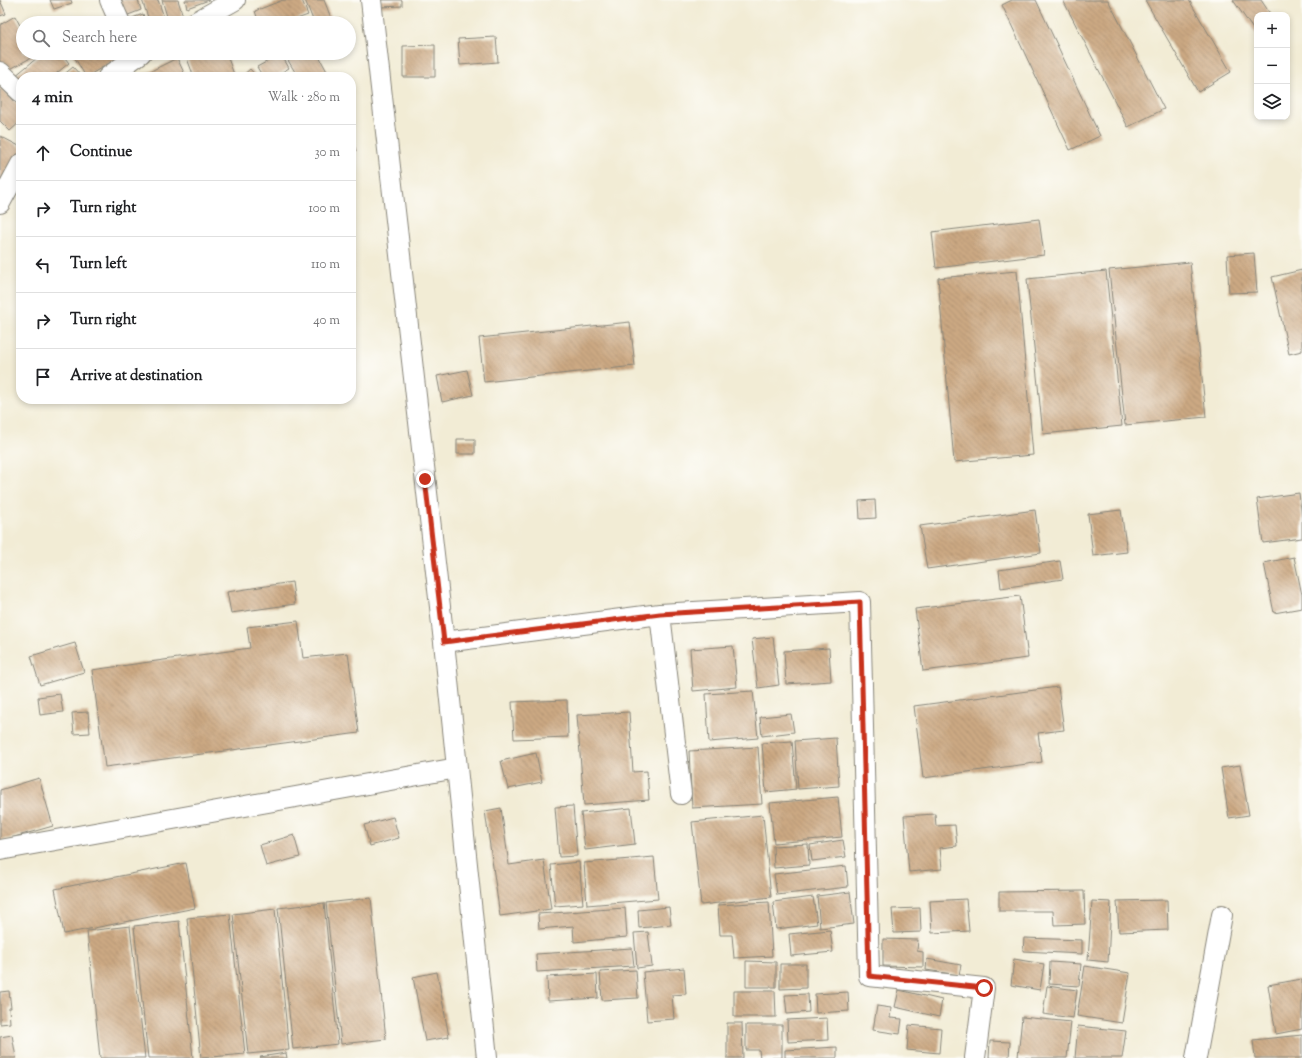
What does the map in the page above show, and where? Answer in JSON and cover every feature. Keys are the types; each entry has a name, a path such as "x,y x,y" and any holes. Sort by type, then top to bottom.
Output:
{"street":[{"path":"110,0 117,16"},
{"path":"206,16 235,0"},
{"path":"371,0 444,642 487,1058"},
{"path":"114,72 129,60"},
{"path":"0,72 16,87"},
{"path":"0,203 16,173"},
{"path":"444,642 660,614 860,602 869,976 984,988 974,1058"},
{"path":"660,614 681,794"},
{"path":"0,850 457,768"},
{"path":"1196,1058 1222,915"}],"building":[{"path":"0,0 6,14 0,16"},
{"path":"50,0 71,0 72,3 54,9"},
{"path":"117,0 138,0 141,10 123,16"},
{"path":"142,0 158,0 164,16 148,16"},
{"path":"162,0 178,0 183,16 167,16"},
{"path":"185,0 209,0 187,8"},
{"path":"283,0 302,0 308,15 257,16 255,11"},
{"path":"305,0 324,0 330,16 311,16"},
{"path":"380,0 402,0 402,6 381,7"},
{"path":"1012,0 1036,0 1100,136 1070,150 1002,5"},
{"path":"1063,0 1108,0 1164,109 1128,127"},
{"path":"1145,0 1189,0 1231,72 1198,92"},
{"path":"1233,0 1261,0 1269,12 1254,12 1254,31"},
{"path":"15,16 16,60 27,60 3,73 0,67 0,25"},
{"path":"496,37 498,62 460,65 458,39"},
{"path":"435,45 435,77 403,77 403,46"},
{"path":"34,60 67,60 69,63 58,72 20,72"},
{"path":"76,60 115,60 94,72 83,72"},
{"path":"173,60 178,60 184,72 149,72"},
{"path":"188,60 229,60 233,72 192,72"},
{"path":"270,60 284,60 289,68 282,72 260,72 257,67"},
{"path":"288,60 321,60 327,72 295,72"},
{"path":"73,67 78,72 67,72"},
{"path":"0,86 16,103 16,126 10,131 0,121"},
{"path":"0,136 16,144 16,164 0,185"},
{"path":"1039,219 1044,255 936,268 932,232"},
{"path":"1254,253 1257,292 1229,293 1227,255"},
{"path":"1190,262 1206,417 1125,425 1109,270"},
{"path":"1302,270 1302,351 1289,354 1272,277"},
{"path":"1017,271 1033,455 954,462 938,278"},
{"path":"1106,271 1122,426 1043,434 1027,279"},
{"path":"630,322 635,366 484,382 479,338"},
{"path":"467,370 473,395 442,402 437,376"},
{"path":"457,439 475,439 475,454 457,454"},
{"path":"1299,493 1302,518 1302,538 1263,543 1257,499"},
{"path":"875,500 876,518 860,519 859,501"},
{"path":"1035,510 1041,553 927,569 920,526"},
{"path":"1121,510 1127,552 1093,556 1088,514"},
{"path":"1294,557 1302,595 1302,608 1274,613 1264,563"},
{"path":"1060,561 1063,579 1001,588 999,570"},
{"path":"292,582 295,604 231,613 227,592"},
{"path":"1020,596 1028,658 923,671 915,609"},
{"path":"298,621 303,658 348,653 359,733 105,767 92,670 250,648 247,627"},
{"path":"773,637 779,685 758,688 752,639"},
{"path":"75,643 84,672 40,685 31,656"},
{"path":"733,646 737,687 693,691 690,649"},
{"path":"829,648 831,681 786,684 784,651"},
{"path":"1058,687 1064,730 1038,733 1042,762 923,778 914,706"},
{"path":"753,691 758,738 709,742 706,694"},
{"path":"60,694 63,712 40,715 38,697"},
{"path":"567,700 568,737 514,739 512,702"},
{"path":"88,712 90,733 74,734 72,713"},
{"path":"629,712 633,772 647,771 649,800 584,805 577,715"},
{"path":"791,714 794,732 762,736 760,717"},
{"path":"836,738 839,786 798,789 795,741"},
{"path":"792,741 796,789 766,792 762,743"},
{"path":"758,747 762,804 692,808 689,751"},
{"path":"536,753 542,782 508,789 501,761"},
{"path":"1240,765 1249,815 1229,818 1221,768"},
{"path":"39,778 53,826 0,841 0,790"},
{"path":"838,797 842,837 774,843 770,803"},
{"path":"573,806 577,856 559,857 555,807"},
{"path":"501,808 509,865 544,860 551,909 500,916 485,811"},
{"path":"631,808 635,844 585,850 581,813"},
{"path":"935,814 936,826 955,825 957,846 940,848 942,869 909,872 904,816"},
{"path":"763,815 771,897 701,905 692,822"},
{"path":"393,817 399,838 370,846 364,825"},
{"path":"294,835 300,857 266,866 260,845"},
{"path":"843,840 846,857 812,861 810,845"},
{"path":"808,844 809,865 774,868 773,846"},
{"path":"654,857 658,899 587,905 584,863"},
{"path":"579,862 583,904 555,906 551,865"},
{"path":"186,863 195,908 64,934 55,889"},
{"path":"846,866 848,887 777,895 774,874"},
{"path":"1084,891 1085,924 1054,925 1053,911 999,911 999,892"},
{"path":"850,892 854,924 820,928 817,896"},
{"path":"813,897 817,924 776,929 773,902"},
{"path":"371,898 386,1039 341,1044 326,903"},
{"path":"966,899 969,931 932,933 930,901"},
{"path":"1167,900 1168,930 1119,932 1117,901"},
{"path":"1092,901 1111,902 1108,962 1088,960"},
{"path":"769,902 772,956 734,958 732,935 720,935 718,905"},
{"path":"324,903 338,1044 293,1049 278,908"},
{"path":"669,907 671,925 639,928 638,910"},
{"path":"625,908 627,937 574,942 573,926 539,929 538,914"},
{"path":"920,908 921,932 894,933 892,909"},
{"path":"275,909 289,1050 248,1054 233,914"},
{"path":"230,914 245,1054 201,1058 187,918"},
{"path":"179,921 193,1058 148,1058 134,926"},
{"path":"130,926 145,1058 100,1058 87,931"},
{"path":"830,930 833,952 791,956 789,934"},
{"path":"648,932 652,966 637,968 634,933"},
{"path":"1024,938 1082,940 1082,954 1023,951"},
{"path":"883,939 918,940 917,951 923,952 923,967 883,966"},
{"path":"632,948 634,966 537,972 536,954"},
{"path":"927,959 961,965 959,975 926,970"},
{"path":"1014,959 1044,964 1040,990 1011,985"},
{"path":"746,961 776,962 776,987 746,987"},
{"path":"1050,962 1081,964 1079,986 1049,984"},
{"path":"780,964 806,964 806,988 780,989"},
{"path":"1085,966 1130,973 1122,1023 1077,1016"},
{"path":"684,968 686,994 672,995 674,1019 647,1021 643,972"},
{"path":"636,970 638,998 602,1000 600,972"},
{"path":"437,972 449,1037 425,1041 413,977"},
{"path":"597,974 598,998 548,1001 547,977"},
{"path":"1302,979 1302,1029 1276,1034 1268,985"},
{"path":"1047,986 1077,990 1073,1018 1043,1014"},
{"path":"899,990 942,1000 939,1017 895,1007"},
{"path":"9,991 11,1008 9,1008 10,1023 0,1024 0,992"},
{"path":"734,991 775,991 776,1017 734,1017"},
{"path":"848,992 849,1011 816,1013 815,994"},
{"path":"808,994 809,1012 787,1014 785,995"},
{"path":"877,1006 891,1008 890,1018 902,1019 900,1034 873,1030"},
{"path":"1022,1017 1071,1022 1067,1058 1018,1057"},
{"path":"827,1018 828,1040 788,1042 787,1020"},
{"path":"727,1023 742,1023 743,1058 727,1058"},
{"path":"746,1025 782,1025 782,1058 760,1058 759,1050 746,1050"},
{"path":"909,1025 941,1028 939,1053 907,1050"},
{"path":"1078,1026 1126,1031 1122,1058 1075,1058"},
{"path":"12,1035 16,1058 0,1058 0,1037"},
{"path":"1302,1035 1302,1058 1255,1058 1253,1040"},
{"path":"990,1041 1010,1042 1009,1058 989,1058"},
{"path":"837,1047 837,1058 785,1058 785,1050"},
{"path":"286,1053 287,1058 260,1057"}],"route":[{"path":"425,479 444,642 660,614 860,602 869,976 984,988"}]}
